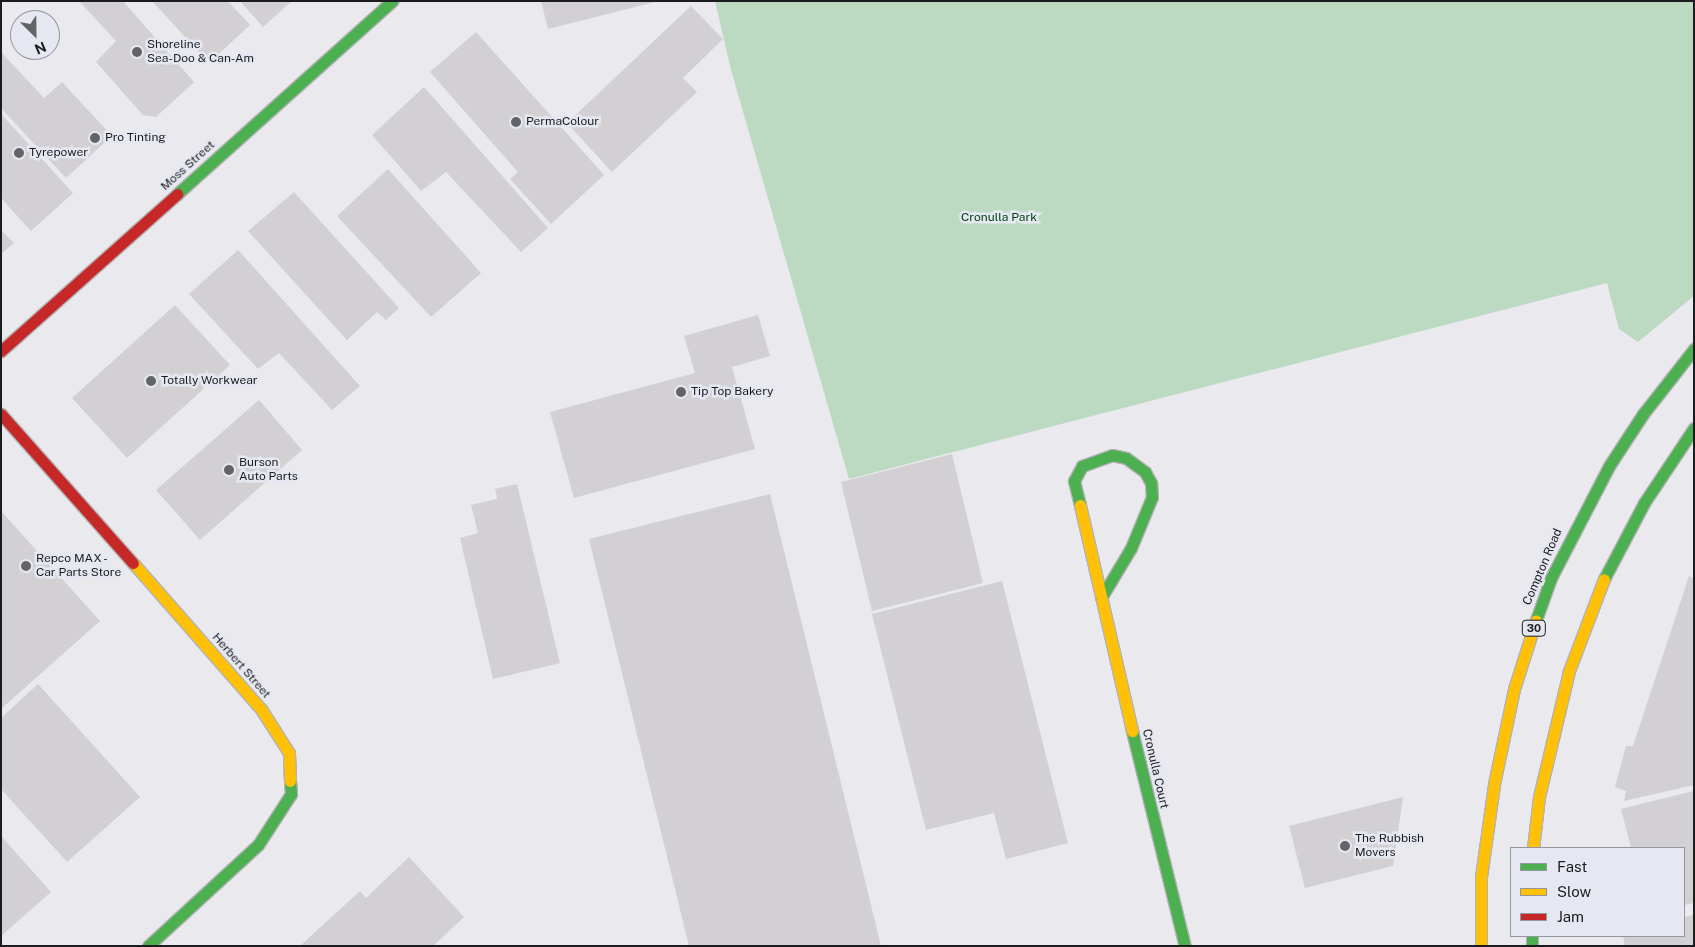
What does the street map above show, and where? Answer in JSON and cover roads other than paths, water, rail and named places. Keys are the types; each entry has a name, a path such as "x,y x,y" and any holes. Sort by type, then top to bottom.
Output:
{"street":[{"name":"Moss Street","path":"1,351 392,1"},
{"name":"Compton Road","path":"1482,946 1482,877 1494,784 1514,689 1534,626 1578,520 1609,466 1644,414 1694,349"},
{"name":"Herbert Street","path":"1,414 261,709 289,753 290,794 258,846 148,946"},
{"path":"1534,847 1541,787 1569,671 1587,623 1611,561 1644,503 1694,428"},
{"name":"Cronulla Court","path":"1101,598 1131,548 1152,497 1151,483 1145,472 1126,458 1112,455 1082,466 1074,481 1101,598 1185,946"}],"place":[{"name":"Shoreline Sea-Doo & Can-Am","path":"137,52"},
{"name":"PermaColour","path":"516,122"},
{"name":"Pro Tinting","path":"95,138"},
{"name":"Tyrepower","path":"19,153"},
{"name":"Totally Workwear","path":"151,381"},
{"name":"Tip Top Bakery","path":"681,392"},
{"name":"Burson Auto Parts","path":"229,470"},
{"name":"Repco MAX - Car Parts Store","path":"26,566"},
{"name":"The Rubbish Movers","path":"1345,846"}],"park label":[{"name":"Cronulla Park","path":"999,218"}]}
